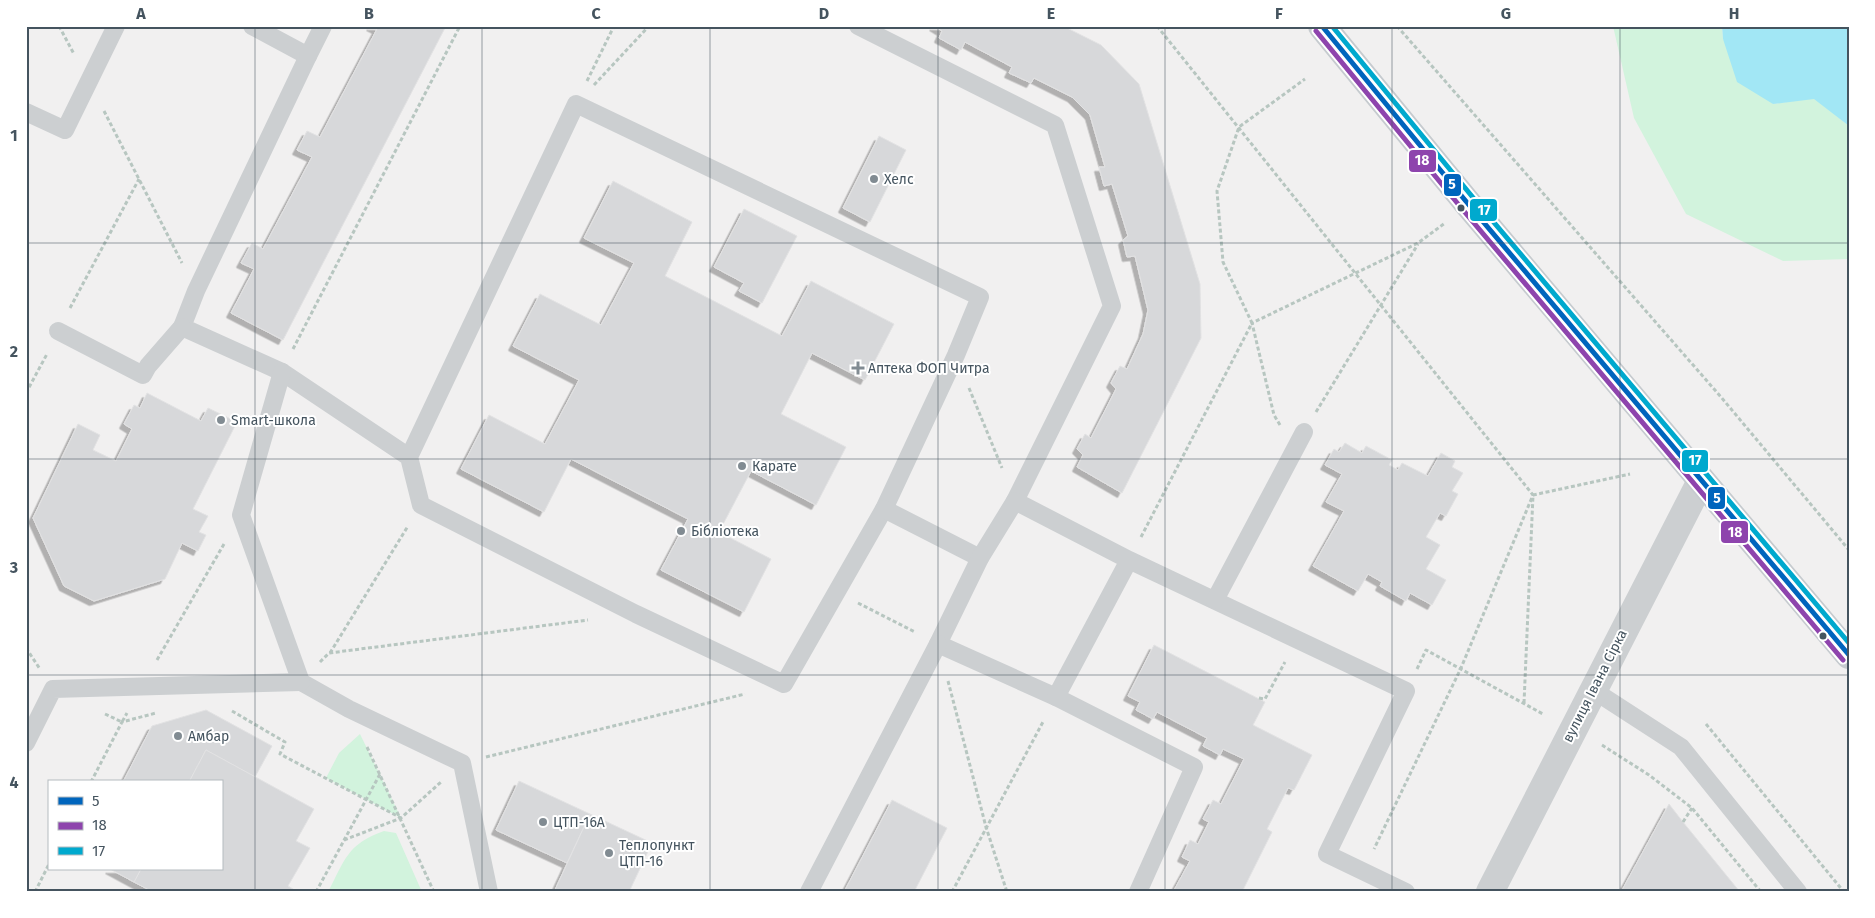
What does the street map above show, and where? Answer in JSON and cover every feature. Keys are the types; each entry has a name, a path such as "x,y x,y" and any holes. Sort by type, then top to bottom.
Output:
{"main road":[{"path":"1322,26 1469,206 1849,655"}],"street":[{"name":"вулиця Івана Сірка","path":"1490,892 1701,481"}],"lane":[{"path":"26,112 65,130 116,26"},
{"path":"252,26 308,56"},
{"path":"58,332 143,375 148,366 182,327 196,291 323,26"},
{"path":"809,892 938,644 980,558 1015,501 1112,306 1055,125 858,26"},
{"path":"576,104 980,297 956,355 884,509 784,684 636,614 421,505 409,457 576,104"},
{"path":"182,327 282,372 409,457"},
{"path":"282,372 241,514 301,682"},
{"path":"1215,600 1304,432"},
{"path":"1015,501 1129,560 1406,691 1327,854 1406,892"},
{"path":"884,509 980,558"},
{"path":"1056,698 1129,560"},
{"path":"938,644 1056,698 1194,767 1138,892"},
{"path":"26,743 53,689 301,682 348,709 462,763 488,892"},
{"path":"1593,690 1681,746 1798,892"}],"path":[{"path":"59,26 196,291"},
{"path":"282,372 460,26"},
{"path":"576,104 614,26"},
{"path":"576,104 649,26"},
{"path":"1157,26 1533,494 1524,703"},
{"path":"1397,26 1721,397 1849,550"},
{"path":"1295,448 1274,415 1252,324 1223,262 1218,191 1238,127 1305,79"},
{"path":"26,393 138,180"},
{"path":"1129,560 1252,324 1418,243 1382,306 1304,432"},
{"path":"956,355 1015,501"},
{"path":"1533,494 1630,474"},
{"path":"1364,871 1461,668 1533,494"},
{"path":"301,682 329,653 421,505"},
{"path":"92,780 141,686 241,514"},
{"path":"837,591 938,644 986,827 1007,892"},
{"path":"329,653 636,614"},
{"path":"1259,698 1265,700 1298,640"},
{"path":"1406,691 1426,650 1543,714"},
{"path":"344,840 401,818 462,763 784,684"},
{"path":"952,892 1056,698"},
{"path":"228,709 285,742 280,754 401,818"},
{"path":"348,709 401,818 434,892"},
{"path":"96,710 122,722 158,713"},
{"path":"1706,724 1844,892"},
{"path":"1602,745 1649,775 1692,808 1761,892"},
{"path":"316,892 380,774"},
{"path":"1683,822 1692,808"},
{"path":"35,892 48,866"}],"green space":[{"path":"1613,26 1722,26 1723,39 1773,104 1814,98 1849,126 1849,259 1783,261 1686,214 1634,118"},
{"path":"360,734 401,818 326,778 339,753"},
{"path":"384,831 396,833 422,892 328,892 348,854 362,842"}],"water":[{"path":"1722,26 1849,26 1849,126 1814,99 1773,104 1737,82 1723,39"}],"building":[{"path":"371,26 446,26 283,340 231,313 254,269 241,263 252,243 263,249 312,157 297,150 307,131 320,137 377,29"},
{"path":"934,26 1063,26 1101,45 1139,84 1200,284 1201,338 1122,493 1077,467 1083,455 1077,449 1085,434 1091,438 1116,389 1111,383 1120,366 1127,369 1143,334 1148,310 1135,256 1127,257 1123,240 1128,236 1112,184 1104,186 1099,167 1105,167 1090,115 1072,97 1034,78 1031,83 1009,73 1012,67 965,42 961,50 939,38 942,31"},
{"name":"Хелс","path":"879,136 906,150 870,222 843,208"},
{"path":"613,181 692,222 665,276 782,336 811,281 894,324 865,380 812,353 781,414 846,447 816,505 751,471 719,532 771,559 744,612 661,570 688,519 571,459 544,512 461,469 489,415 545,444 579,380 513,346 540,294 601,325 634,263 584,238"},
{"path":"744,209 797,236 762,303 739,291 744,283 714,267"},
{"path":"147,393 201,421 208,408 237,422 193,509 208,516 199,532 206,535 198,551 182,543 165,579 94,601 64,586 33,518 78,424 100,435 93,450 116,461 132,429 124,424 134,405 140,408"},
{"path":"1345,443 1362,453 1366,446 1392,460 1389,465 1398,470 1402,463 1428,476 1441,453 1455,461 1452,467 1463,473 1452,491 1458,494 1446,516 1440,513 1426,537 1440,545 1426,569 1446,580 1432,605 1410,593 1406,601 1380,586 1382,582 1368,574 1358,591 1313,566 1344,511 1326,502 1342,474 1325,465 1334,449 1339,452"},
{"path":"1154,645 1265,702 1253,725 1312,755 1294,790 1288,788 1267,829 1272,832 1242,892 1173,892 1190,861 1182,857 1190,840 1198,844 1209,822 1203,819 1213,800 1221,804 1244,759 1223,749 1220,755 1203,746 1207,738 1157,712 1153,719 1136,710 1140,702 1128,696"},
{"path":"206,710 272,746 255,777 206,750 190,780 124,780 152,726"},
{"path":"206,750 314,809 296,841 310,848 288,886 298,892 175,892 171,889 170,892 153,892 134,882 140,870 222,870 222,780 190,780"},
{"name":"ЦТП-16А","path":"519,781 590,814 567,863 496,830"},
{"path":"892,800 947,828 914,892 844,892"},
{"path":"1669,804 1683,822 1740,892 1621,892"},
{"name":"Теплопункт ЦТП-16","path":"590,814 652,843 629,892 554,892"},
{"path":"112,870 140,870 134,882"}],"transit line":[{"name":"5","path":"1322,26 1469,205 1849,655"},
{"name":"17","path":"1332,26 1475,200 1849,643"},
{"name":"18","path":"1316,31 1463,210 1843,660"}],"place":[{"name":"Хелс","path":"874,179"},
{"name":"Аптека ФОП Читра","path":"858,368"},
{"name":"Smart-школа","path":"221,420"},
{"name":"Карате","path":"742,466"},
{"name":"Бібліотека","path":"681,531"},
{"name":"Амбар","path":"178,736"},
{"name":"ЦТП-16А","path":"543,822"},
{"name":"Теплопункт ЦТП-16","path":"609,853"}]}
